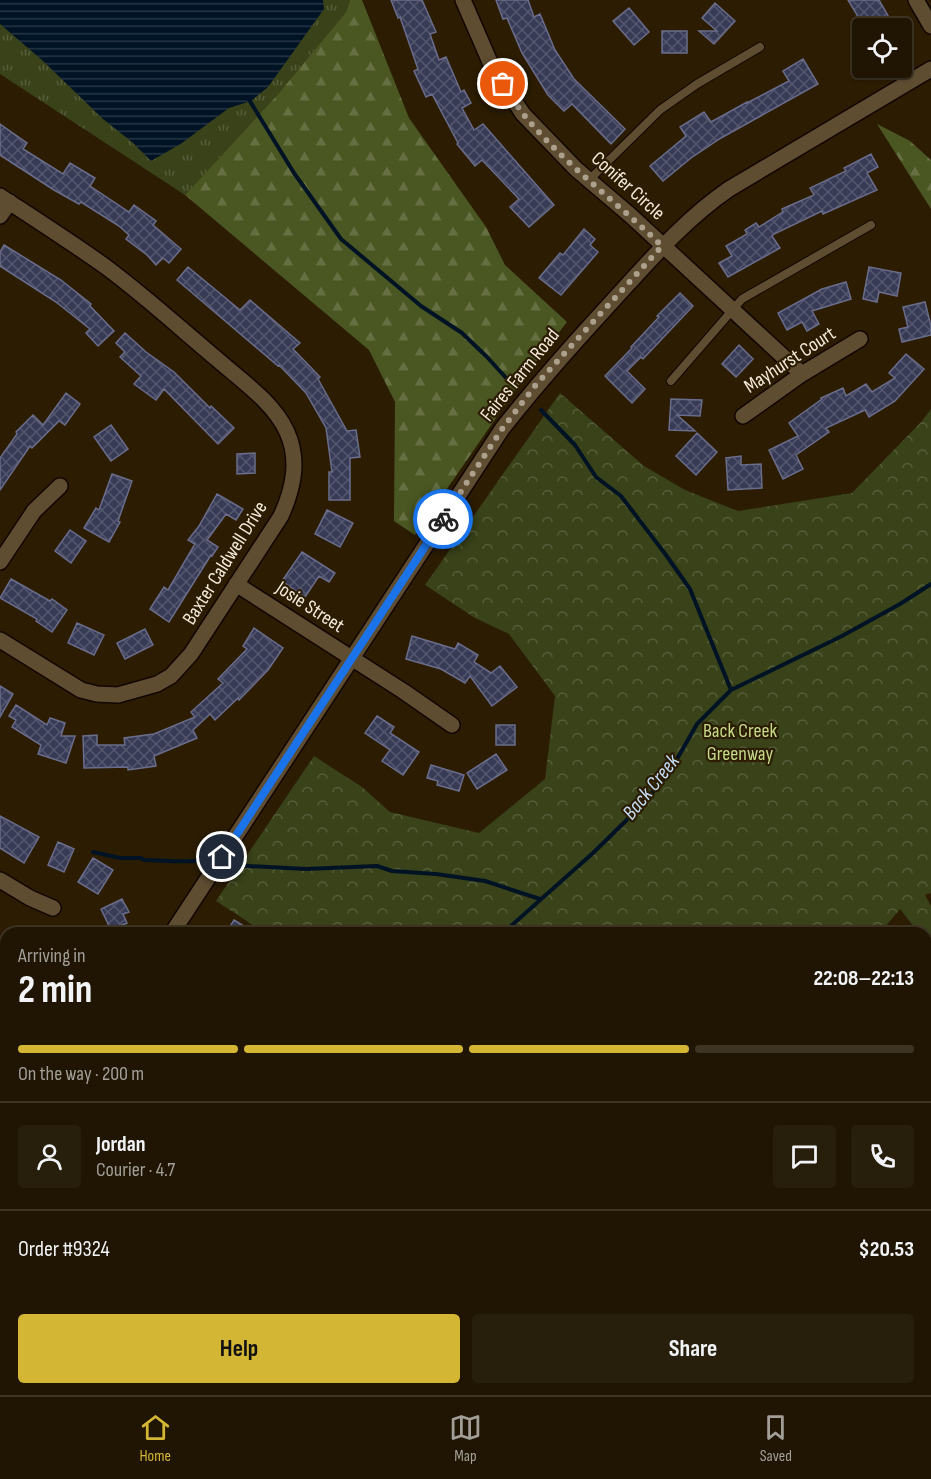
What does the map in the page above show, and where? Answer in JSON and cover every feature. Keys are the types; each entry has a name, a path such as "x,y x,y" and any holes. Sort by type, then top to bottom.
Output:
{"street":[{"name":"Conifer Circle","path":"463,0 493,69 523,114 589,180 802,374"},
{"path":"916,0 931,26"},
{"name":"Faires Farm Road","path":"176,927 502,429 535,386 662,246 705,206 729,189 931,69"},
{"path":"0,216 5,199"},
{"name":"Baxter Caldwell Drive","path":"0,640 81,690 108,694 128,693 157,684 171,676 183,665 281,516 291,495 294,472 293,453 288,434 279,418 242,380 107,268 5,199"},
{"name":"Mayhurst Court","path":"743,416 802,374 860,339"},
{"path":"0,562 34,511 60,486"},
{"name":"Josie Street","path":"236,584 452,725"},
{"path":"0,880 30,898 53,908"}],"lane":[{"path":"589,180 660,110 697,84 760,47"},
{"path":"671,381 742,299 871,225"}],"green space":[{"path":"0,0 350,0 346,12 279,93 185,195 0,74"},
{"path":"350,0 362,0 409,118 486,227 505,265 567,322 525,376 415,535 394,521 395,402 369,350 185,195 279,93 346,12"},
{"path":"877,124 910,141 931,160 931,209"},
{"name":"Back Creek Greenway","path":"560,393 644,466 685,490 738,511 852,493 931,409 931,893 925,895 931,906 931,927 914,927 900,909 885,927 256,927 216,901 314,756 362,787 390,812 479,833 545,779 555,696 509,634 475,618 425,585"}],"water":[{"path":"0,0 323,0 324,9 268,87 251,101 229,108 182,143 151,161 0,24"}],"building":[{"path":"391,0 422,0 436,32 430,34 439,60 446,57 461,92 464,90 471,103 462,108 474,130 483,124 554,205 529,227 510,207 519,199 482,160 475,166 457,144 432,94 426,97 414,71 418,69 400,17 398,18"},
{"path":"496,0 528,0 534,17 540,14 555,50 574,79 625,129 611,144 572,104 564,111 548,95 522,53 507,18 503,19"},
{"path":"848,0 879,0 889,18 859,18"},
{"path":"715,3 735,21 714,44 699,31 717,31 702,18"},
{"path":"629,8 649,32 634,45 613,21"},
{"path":"662,31 687,31 687,53 662,53"},
{"path":"803,59 818,84 721,138 691,158 663,181 650,166 686,136 680,127 704,112 711,122 789,81 783,71"},
{"path":"0,124 27,143 23,149 63,174 70,163 95,178 90,186 129,212 134,205 156,221 153,225 181,249 169,263 163,258 156,265 126,239 129,235 119,226 81,202 79,204 54,190 0,155"},
{"path":"871,154 878,167 867,173 877,190 823,214 822,211 774,234 772,236 780,248 728,277 719,263 732,256 726,246 747,234 745,230 756,223 759,227 783,212 782,209 814,195 810,188 846,171 844,168"},
{"path":"584,229 595,239 590,245 598,252 561,295 539,278 560,253 563,255"},
{"path":"4,245 61,280 91,304 90,306 114,331 98,346 86,333 90,329 56,302 0,266 0,252"},
{"path":"188,267 240,310 250,300 300,343 293,349 320,377 318,379 347,431 356,430 360,457 350,458 350,500 329,500 329,472 332,472 326,428 306,393 279,365 177,280"},
{"path":"869,267 901,273 897,296 879,292 877,302 863,299"},
{"path":"846,282 851,299 812,311 819,324 807,331 802,322 787,330 778,313 822,289"},
{"path":"680,293 693,306 643,359 641,357 627,371 645,389 632,403 605,376"},
{"path":"925,302 931,335 902,342 899,329 908,327 903,307"},
{"path":"125,333 174,372 234,428 218,444 164,389 156,400 134,384 141,376 120,357 125,352 116,343"},
{"path":"739,345 753,359 736,377 722,364"},
{"path":"906,354 924,369 895,401 869,417 865,410 826,428 829,432 796,455 803,469 783,479 769,450 798,436 789,423 821,398 843,388 846,396 866,384 872,392 895,378 889,373"},
{"path":"66,393 80,404 65,425 59,421 32,448 30,446 0,490 0,458 17,434 16,432 33,415 43,425"},
{"path":"671,399 702,400 700,416 677,415 695,431 669,430"},
{"path":"111,425 128,449 111,461 94,437"},
{"path":"697,433 717,452 696,475 676,456"},
{"path":"255,453 255,473 237,474 237,454"},
{"path":"741,456 741,465 761,464 762,488 728,490 726,458"},
{"path":"112,474 132,481 118,521 120,522 109,542 84,528 96,508 99,510"},
{"path":"217,494 243,509 236,520 226,514 207,540 218,547 169,622 150,609 164,587 168,590 195,544 188,540 199,526"},
{"path":"327,510 353,523 340,547 315,534"},
{"path":"70,530 86,541 71,563 55,551"},
{"path":"302,552 335,573 329,582 319,576 305,597 282,581"},
{"path":"11,579 50,601 52,599 67,610 52,632 36,621 37,619 0,598"},
{"path":"77,623 104,635 94,655 68,643"},
{"path":"254,628 283,648 268,670 239,700 238,698 215,720 210,714 193,730 197,738 154,756 156,766 128,770 128,767 84,768 83,736 97,735 97,745 125,745 124,738 154,734 195,717 191,712 223,683 218,679 247,649 243,646"},
{"path":"145,629 153,645 125,659 117,643"},
{"path":"412,636 455,649 458,643 478,655 474,662 491,673 500,666 517,687 492,706 470,676 465,683 441,669 406,659"},
{"path":"0,686 13,694 0,717"},
{"path":"16,705 47,725 50,718 65,723 61,736 75,736 66,763 38,754 41,745 12,727 16,720 9,716"},
{"path":"377,716 394,727 390,733 419,752 403,775 382,761 390,750 365,733"},
{"path":"496,725 515,725 515,745 496,745"},
{"path":"496,754 507,770 477,789 467,773"},
{"path":"431,765 464,775 459,791 437,785 438,781 427,778"},
{"path":"0,816 39,837 24,863 0,848"},
{"path":"58,842 74,849 64,872 48,865"},
{"path":"93,858 113,870 98,894 78,882"},
{"path":"122,899 129,912 123,914 127,923 118,927 110,927 101,909"},
{"path":"234,920 245,927 230,927"}],"waterway":[{"path":"248,98 294,173 341,239 421,306 462,333 508,380"},
{"path":"541,410 575,445 596,477 621,496 690,589 731,690"},
{"name":"Back Creek","path":"510,927 593,853 639,808 669,773 697,724 731,690 842,636 931,584"},
{"path":"93,852 144,860 203,860"},
{"path":"229,865 306,869 377,866 392,871 485,881 540,899"}],"way so far":[{"path":"443,519 502,429 535,386 662,246 630,214 576,169 542,135 523,114 503,84"}],"route":[{"path":"222,857 443,519"}]}
